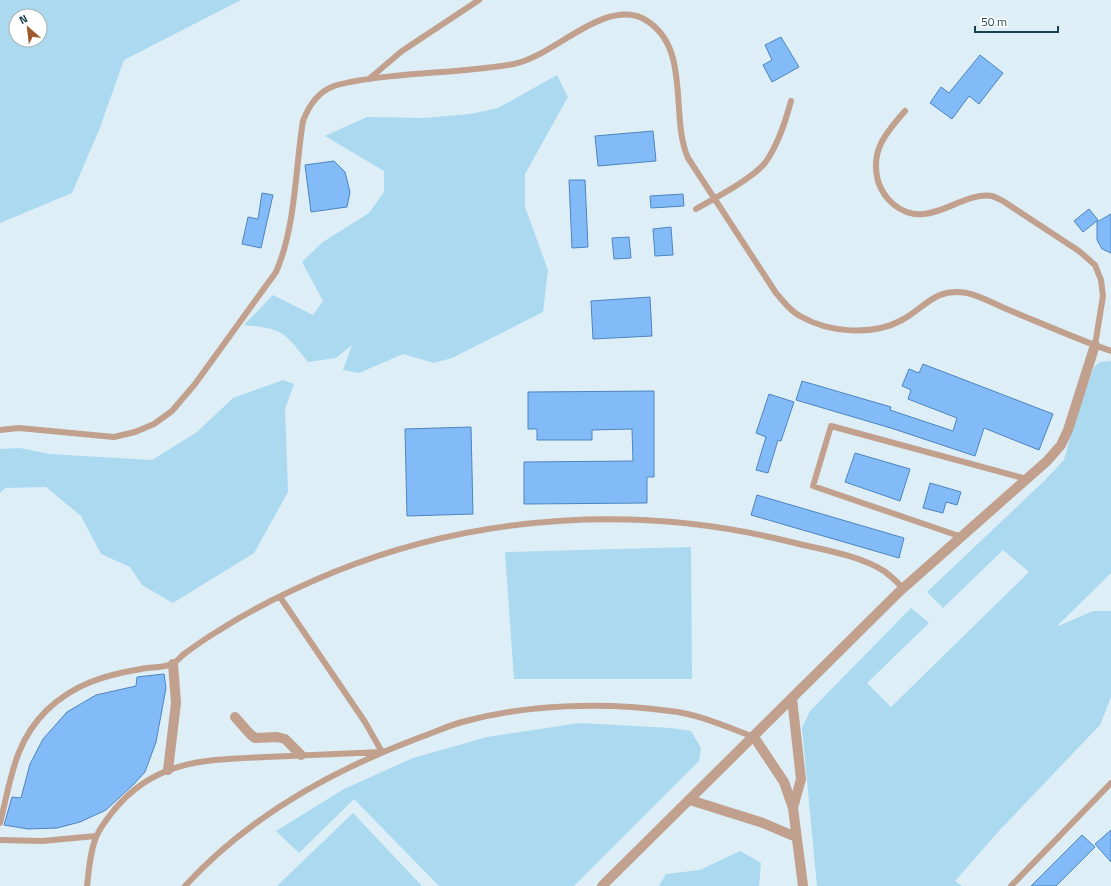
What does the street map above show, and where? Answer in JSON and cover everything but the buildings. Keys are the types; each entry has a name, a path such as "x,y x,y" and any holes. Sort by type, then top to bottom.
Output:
{"street":[{"path":"602,886 903,588 1048,461 1061,445 1095,345"},
{"path":"168,770 176,703 172,664"},
{"path":"792,698 801,779 793,808"},
{"path":"235,717 255,738 277,737 285,739 301,755"},
{"path":"754,737 784,782 793,808 803,886"},
{"path":"690,800 763,823 796,837"}],"lane":[{"path":"369,79 402,51 479,0"},
{"path":"0,430 20,428 114,437 135,432 154,424 172,412 195,384 276,272 284,254 302,127 308,107 316,98 334,86 369,79 515,63 538,55 600,18 616,13 632,13 643,18 654,26 671,51 677,78 682,144 688,158 776,294 789,309 814,323 830,328 852,330 876,329 888,327 904,319 930,299 942,294 953,292 968,294 1111,351"},
{"path":"696,210 749,176 764,164 778,139 792,101"},
{"path":"905,111 885,134 878,149 875,169 879,185 887,198 899,209 917,214 930,214 977,197 992,196 1003,201 1079,251 1095,265 1101,280 1103,296 1095,345"},
{"path":"962,537 813,486 831,426 1027,479"},
{"path":"0,823 10,777 21,745 34,724 49,708 71,690 88,681 112,674 172,664 219,630 280,597 334,572 393,551 443,537 502,526 550,520 663,522 704,526 772,537 838,554 876,567 887,573 903,588"},
{"path":"280,597 365,722 382,752"},
{"path":"185,886 235,840 275,811 314,786 382,752 462,722 525,710 594,706 672,711 714,722 754,737"},
{"path":"87,886 90,858 96,836 106,821 127,797 143,782 168,770 213,760 382,752"},
{"path":"1011,886 1111,783"},
{"path":"0,840 42,841 96,836"}],"shaded area":[{"path":"0,0 241,0 124,60 99,130 72,193 0,223"},
{"path":"557,75 568,97 525,174 525,207 548,270 543,312 452,358 434,363 403,354 359,373 343,370 352,345 336,358 308,362 294,344 282,334 268,328 244,325 273,295 313,315 323,301 302,262 323,242 369,213 384,192 384,171 325,136 367,117 424,118 470,114 498,108"},
{"path":"1111,361 1111,573 1056,627 1093,611 1111,611 1111,697 1100,725 998,832 955,881 962,886 817,886 802,728 810,711 911,608 929,623 867,683 891,707 1029,572 1003,550 943,608 927,592 1043,482 1064,460 1075,419 1094,367 1100,362"},
{"path":"283,380 294,384 285,409 288,492 254,553 173,603 142,585 130,567 101,554 81,516 46,487 5,488 0,493 0,449 20,448 49,454 152,460 197,432 233,398"},
{"path":"691,547 692,679 514,679 505,552"},
{"path":"580,723 671,728 691,731 701,748 699,761 574,886 439,886 354,799 299,853 276,831 344,789 413,758 487,737"},
{"path":"353,813 422,886 277,886"},
{"path":"740,851 761,863 759,886 659,886 666,874 700,870"}]}
